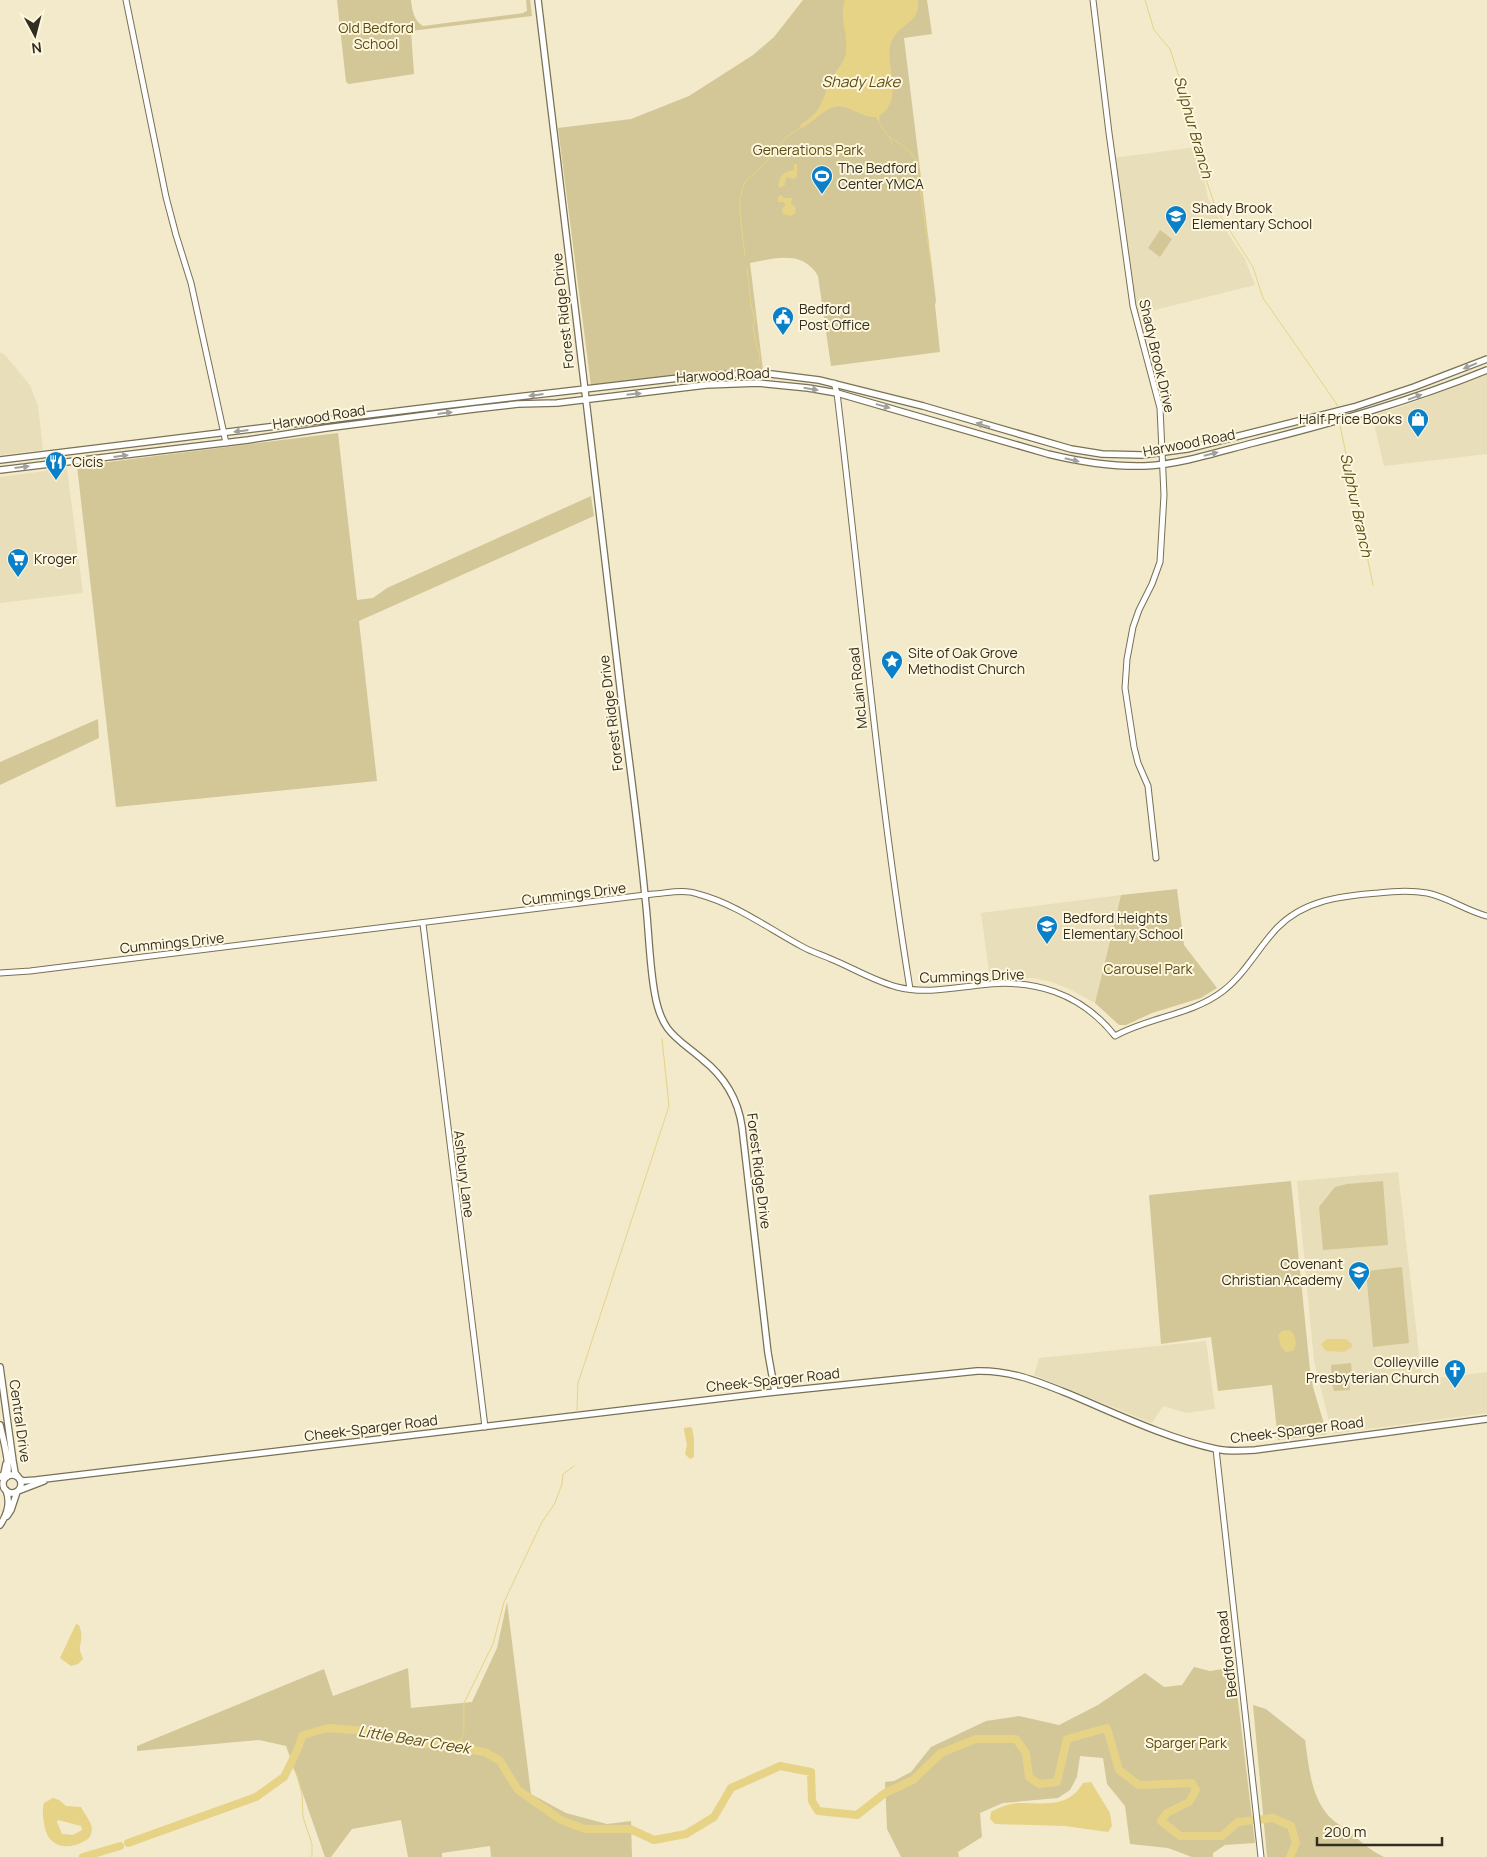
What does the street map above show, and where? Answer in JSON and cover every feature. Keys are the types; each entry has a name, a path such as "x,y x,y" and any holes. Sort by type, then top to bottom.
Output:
{"main road":[{"name":"Forest Ridge Drive","path":"538,0 570,255 584,390 645,896 654,995 664,1023 673,1036 704,1060 725,1082 736,1100 740,1115 768,1353 775,1392"},
{"name":"Harwood Road","path":"0,460 224,432 734,374 784,375 834,383 923,406 1072,449 1108,455 1142,455 1207,445 1354,407 1414,387 1487,359"},
{"name":"Harwood Road","path":"0,470 226,443 474,409 518,404 557,404 706,385 741,384 786,385 836,393 1076,461 1099,465 1132,466 1163,464 1192,459 1335,422 1396,404 1487,370"},
{"name":"Central Drive","path":"0,1366 9,1437 16,1473 19,1479"},
{"name":"Cheek-Sparger Road","path":"19,1479 28,1481 775,1392 995,1371 1008,1372 1042,1383 1147,1427 1216,1449 1235,1451 1487,1419"},
{"name":"Central Drive","path":"0,1424 10,1467 4,1478"},
{"path":"0,1525 12,1510 21,1484 19,1479 12,1476 4,1478 4,1488 8,1502 4,1519"},
{"name":"Cheek-Sparger Road","path":"18,1492 50,1478"},
{"path":"4,1488 12,1493 18,1492"}],"street":[{"path":"126,0 166,197 191,284 226,443"},
{"name":"Shady Brook Drive","path":"1093,0 1133,306 1158,399 1163,464 1164,495 1160,562 1136,620 1126,659 1126,688 1134,747 1138,763 1148,786 1156,858"},
{"name":"McLain Road","path":"834,383 880,780 896,905 910,989"},
{"name":"Cummings Drive","path":"0,973 91,964 678,892 698,893 732,907 804,948 877,980 910,989 938,990 1006,983 1024,983 1041,986 1060,993 1086,1008 1100,1019 1115,1036 1149,1021 1194,1007 1222,992 1234,982 1277,928 1303,908 1320,901 1339,896 1416,892 1435,895 1487,916"},
{"name":"Ashbury Lane","path":"423,924 485,1427"},
{"name":"Bedford Road","path":"1216,1449 1261,1857"}],"shaded area":[{"name":"Shady Brook Elementary School","path":"1197,147 1208,198 1225,229 1245,259 1255,285 1135,315 1112,158"},
{"path":"0,352 5,355 30,385 38,406 43,450 0,455"},
{"path":"1487,374 1487,454 1384,466 1372,415 1401,407"},
{"path":"67,468 83,593 0,603 0,477"},
{"name":"Bedford Heights Elementary School","path":"1121,895 1095,1003 1052,982 1033,978 990,979 981,913"},
{"name":"Covenant Christian Academy","path":"1398,1172 1422,1380 1487,1372 1487,1413 1332,1434 1314,1361 1297,1181"},
{"path":"1206,1341 1215,1409 1186,1413 1163,1406 1152,1423 1034,1375 1039,1358"}],"green space":[{"name":"Old Bedford School","path":"337,0 411,0 416,18 423,26 524,13 527,11 526,0 530,0 532,16 411,31 414,74 349,84 346,82"},
{"name":"Generations Park","path":"803,0 927,0 932,34 904,38 936,301 940,352 831,366 818,276 805,262 797,259 779,258 750,263 763,370 591,386 558,128 631,119 689,96 753,55 774,37"},
{"path":"1160,230 1172,239 1160,257 1148,248"},
{"path":"338,433 357,600 373,598 387,588 591,496 594,516 359,621 377,781 116,807 77,466"},
{"path":"98,719 99,738 0,785 0,762"},
{"name":"Carousel Park","path":"1177,889 1184,945 1217,988 1201,998 1152,1013 1126,1025 1119,1025 1095,1003 1121,895"},
{"path":"1291,1181 1310,1370 1327,1434 1278,1440 1272,1385 1218,1391 1211,1337 1161,1344 1149,1195"},
{"path":"1383,1181 1388,1245 1323,1250 1319,1207 1335,1187"},
{"path":"1402,1267 1409,1343 1373,1347 1366,1271"},
{"path":"1351,1363 1352,1372 1348,1373 1350,1390 1334,1391 1331,1380 1331,1365"},
{"path":"507,1602 531,1794 566,1813 607,1824 631,1821 632,1857 491,1857 490,1846 442,1853 442,1857 408,1857 401,1820 352,1829 331,1857 325,1857 286,1746 259,1740 137,1751 137,1746 324,1669 333,1696 408,1668 411,1708 472,1702 497,1648"},
{"name":"Sparger Park","path":"1194,1667 1210,1671 1234,1667 1255,1843 1225,1845 1213,1853 1213,1857 1192,1857 1168,1848 1130,1844 1125,1806 1107,1784 1103,1758 1080,1756 1077,1777 1070,1790 1058,1798 1003,1803 980,1813 982,1837 958,1852 959,1857 901,1857 887,1829 885,1782 894,1781 911,1772 931,1747 986,1721 1019,1716 1059,1725 1098,1705 1145,1673 1164,1687 1182,1685"},
{"path":"1253,1705 1266,1709 1305,1740 1312,1783 1320,1804 1326,1813 1366,1846 1384,1857 1267,1857"}],"water":[{"name":"Shady Lake","path":"845,0 918,0 918,8 914,18 897,33 891,42 892,77 888,79 893,82 891,101 887,109 879,116 880,120 878,121 876,117 870,117 848,108 837,106 827,110 802,128 800,125 808,120 818,109 832,78 845,58 846,44 843,7"},
{"path":"794,164 797,164 797,177 794,179 786,177 785,185 779,188 780,178 784,173 794,170"},
{"path":"781,195 784,198 792,198 791,204 796,207 795,214 790,216 783,214 782,209 786,204 778,202 778,197"},
{"path":"1289,1330 1295,1337 1296,1343 1293,1351 1286,1352 1281,1347 1278,1335 1282,1331"},
{"path":"1327,1339 1346,1339 1352,1344 1352,1347 1344,1352 1326,1351 1321,1344"},
{"path":"684,1428 692,1428 694,1439 694,1457 690,1459 685,1454 687,1445"},
{"path":"76,1624 79,1625 81,1631 80,1650 83,1659 78,1664 71,1666 60,1658"},
{"path":"1091,1782 1110,1813 1112,1826 1108,1832 1065,1826 995,1824 990,1819 991,1812 1009,1805 1048,1803 1063,1800 1070,1797 1083,1783"},
{"path":"53,1798 66,1806 81,1807 91,1825 92,1829 89,1838 74,1845 67,1846 55,1843 46,1832 43,1815 44,1803","holes":["58,1820 81,1826 82,1830 73,1835 62,1834 57,1822"]}],"waterway":[{"name":"Sulphur Branch","path":"1145,0 1154,30 1170,49 1199,138 1207,182 1216,209 1253,267 1263,298 1337,406"},
{"path":"879,121 886,133 907,149 916,160 932,270"},
{"path":"745,256 740,213 740,197 745,182 767,161 786,137 803,126"},
{"path":"889,137 893,145"},
{"path":"747,268 751,305 755,319 753,326 760,355 758,364"},
{"name":"Sulphur Branch","path":"1340,425 1373,585"},
{"path":"577,1410 578,1383 669,1106 662,1039"},
{"path":"460,1744 464,1730 464,1703 493,1644 504,1602 542,1522 555,1503 562,1484 563,1474 574,1466"},
{"name":"Little Bear Creek","path":"128,1843 256,1797 284,1777 303,1735 328,1728 367,1731 422,1744 460,1744 467,1749 485,1752 500,1761 518,1790 561,1820 585,1829 630,1829 654,1840 686,1834 714,1817 731,1788 780,1766 811,1772 812,1801 818,1811 857,1815 885,1793 913,1780 941,1753 976,1739 1016,1739 1026,1753 1029,1777 1039,1784 1057,1782 1067,1739 1107,1728 1119,1770 1139,1785 1192,1783 1196,1790 1189,1802 1167,1813 1161,1821 1180,1836 1222,1836 1238,1822 1273,1818 1291,1826 1296,1843 1290,1857"},
{"path":"291,1763 297,1775 302,1795 303,1817 312,1844 312,1857"},
{"name":"Little Bear Creek","path":"83,1857 120,1846"}],"place":[{"name":"The Bedford Center YMCA","path":"822,195"},
{"name":"Shady Brook Elementary School","path":"1176,235"},
{"name":"Bedford Post Office","path":"783,336"},
{"name":"Half Price Books","path":"1418,438"},
{"name":"Cicis","path":"56,481"},
{"name":"Kroger","path":"18,578"},
{"name":"Site of Oak Grove Methodist Church","path":"892,680"},
{"name":"Bedford Heights Elementary School","path":"1047,945"},
{"name":"Covenant Christian Academy","path":"1359,1291"},
{"name":"Colleyville Presbyterian Church","path":"1455,1389"}]}
